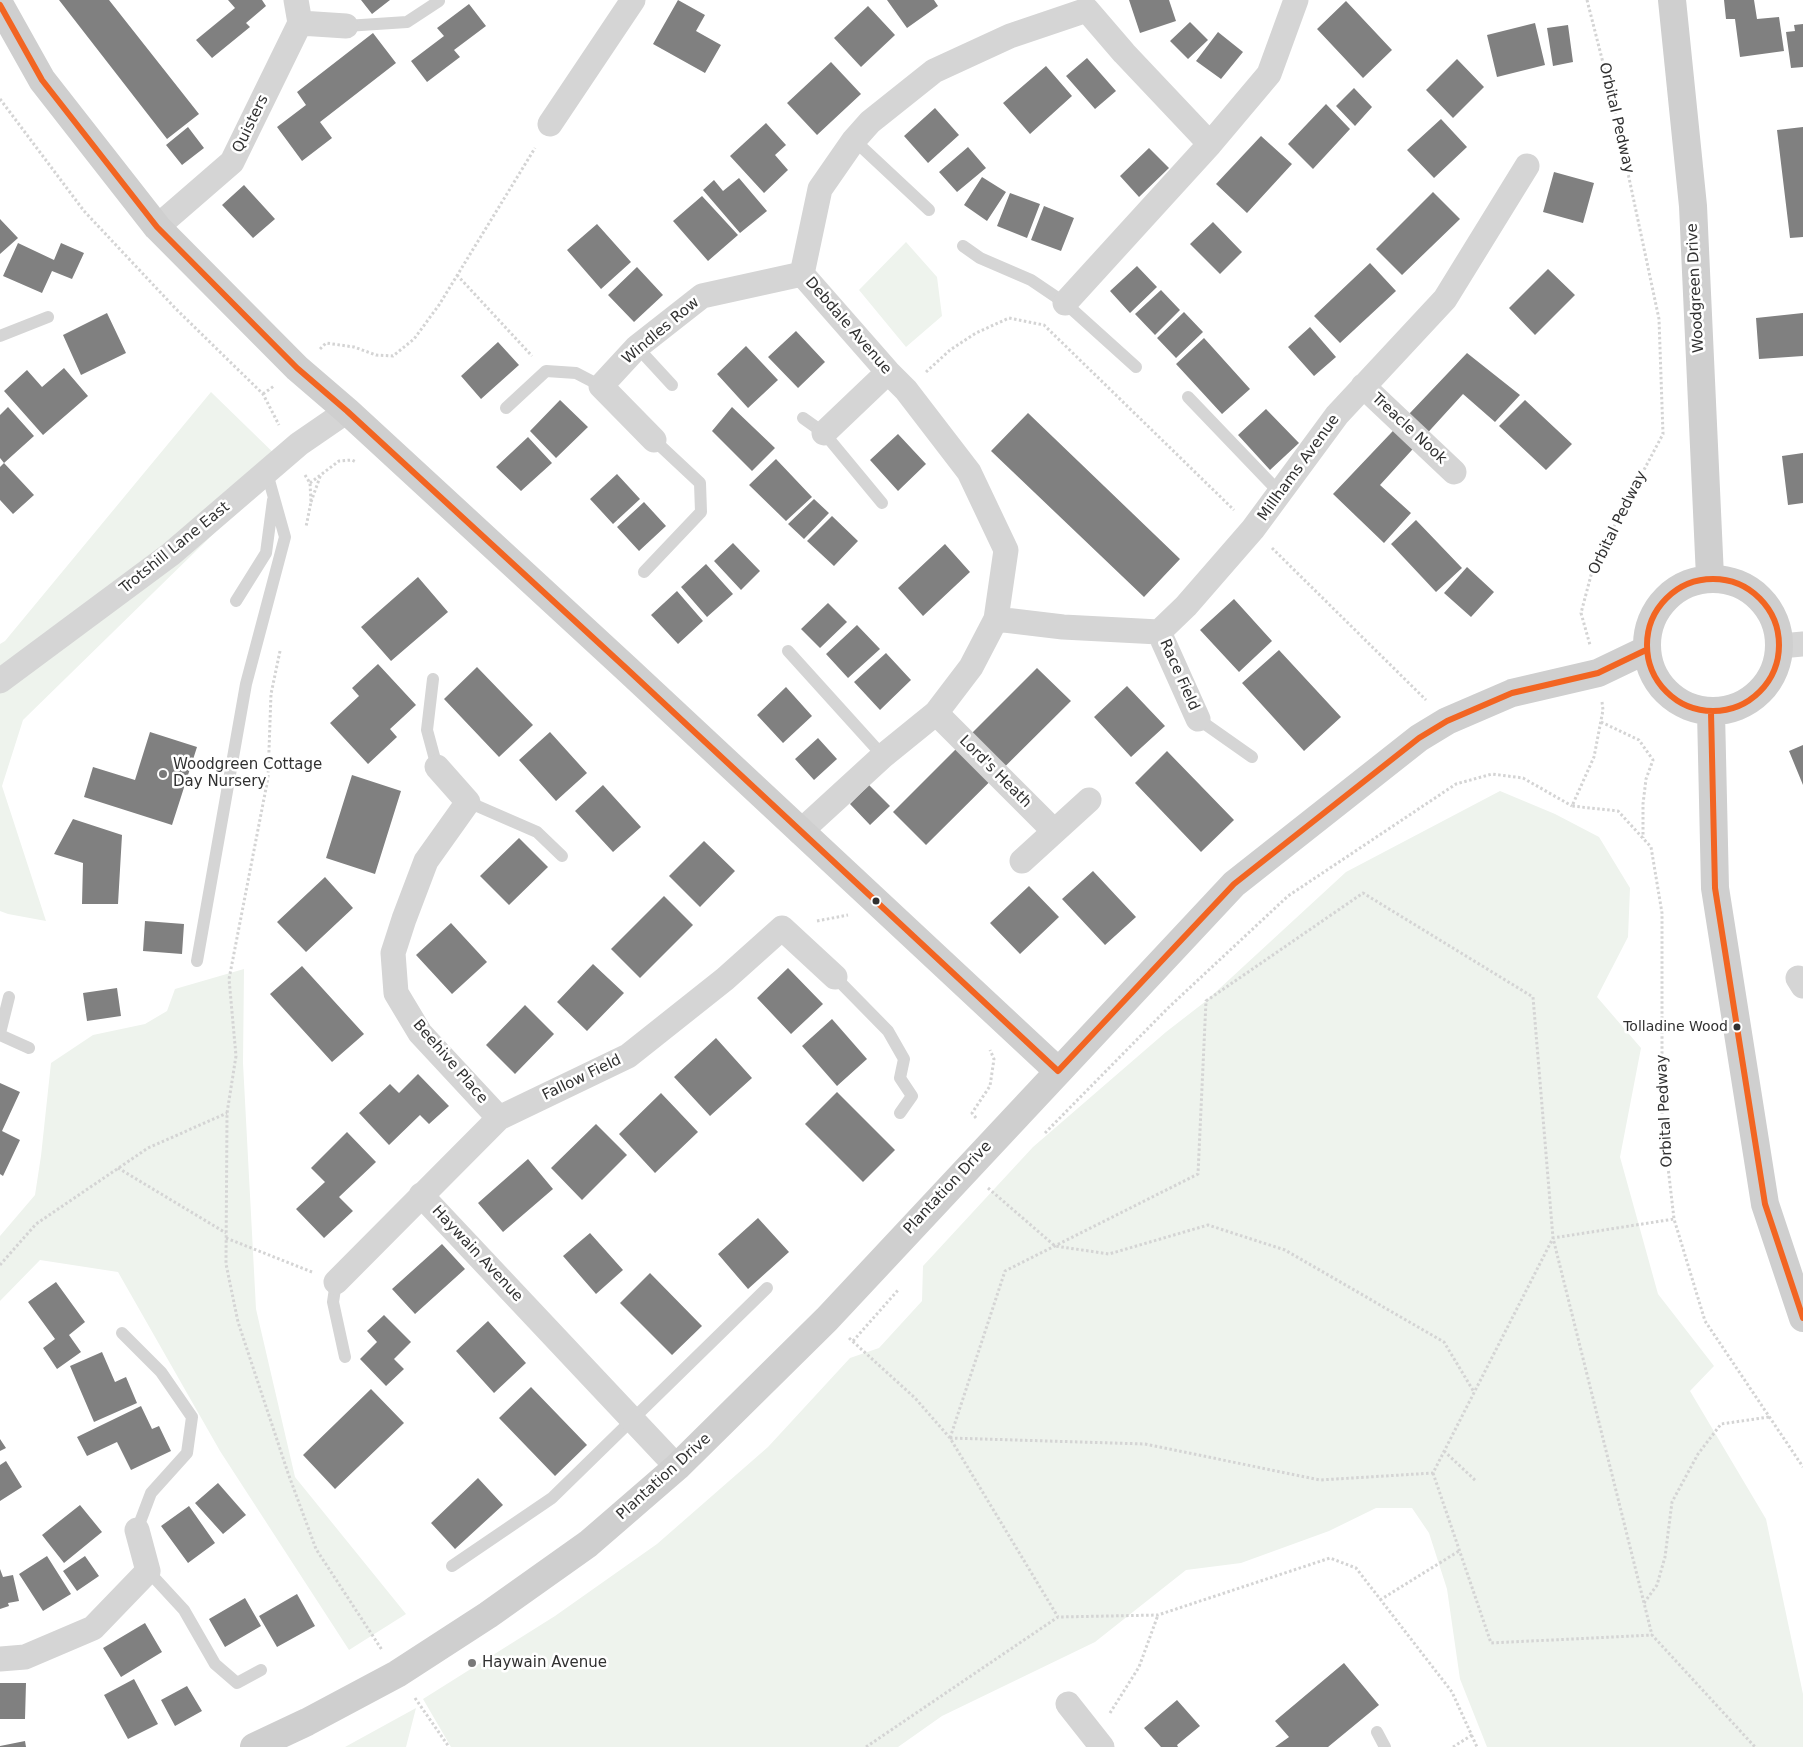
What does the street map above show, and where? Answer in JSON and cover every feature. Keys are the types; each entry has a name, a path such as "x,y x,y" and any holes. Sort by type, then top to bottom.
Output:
{"street":[{"path":"550,124 633,0"},
{"path":"1065,303 1210,144 1269,74 1296,0"},
{"name":"Woodgreen Drive","path":"1672,0 1693,206 1710,577"},
{"name":"Debdale Avenue","path":"800,832 883,756 936,713 970,667 996,619 1006,550 970,472 906,390 802,274 820,189 854,140 870,122 934,71 1010,36 1086,5 1124,53 1210,144"},
{"path":"1,12 42,80 158,227 297,368 347,411 620,662 1058,1071"},
{"name":"Quisters","path":"158,227 232,162 298,12 346,26"},
{"name":"Millhams Avenue","path":"1159,632 1186,606 1253,530 1337,415 1444,298 1528,166"},
{"name":"Windles Row","path":"601,386 638,347 702,296 802,274"},
{"path":"824,433 888,372"},
{"path":"601,386 654,440"},
{"name":"Treacle Nook","path":"1363,386 1454,472"},
{"name":"Trotshill Lane East","path":"0,680 270,483 292,451 347,411"},
{"path":"1710,577 1744,585 1774,615 1792,645 1768,684 1742,706 1711,712 1677,702 1653,676 1646,650 1654,612 1678,588 1710,577"},
{"path":"996,619 1063,627 1159,632"},
{"name":"Race Field","path":"1159,632 1198,719"},
{"name":"Plantation Drive","path":"254,1747 307,1722 397,1674 488,1615 588,1544 677,1467 827,1319 1234,884 1419,738 1447,720 1512,693 1598,673 1646,650"},
{"path":"1711,712 1715,888 1765,1204 1803,1318"},
{"name":"Lord's Heath","path":"936,713 1054,831"},
{"path":"437,768 468,802"},
{"path":"1022,861 1089,800"},
{"name":"Beehive Place","path":"468,802 426,860 404,918 393,953 396,993 420,1033 499,1118"},
{"name":"Fallow Field","path":"336,1282 499,1118 628,1056 725,979 782,928 835,977"},
{"name":"Haywain Avenue","path":"421,1195 677,1467"},
{"path":"0,1658 25,1657 93,1628 148,1571 137,1530"},
{"path":"1068,1704 1098,1742"}],"lane":[{"path":"346,26 407,22 439,1"},
{"path":"854,140 929,210"},
{"path":"963,246 980,258 1031,280 1065,303 1136,367"},
{"path":"0,336 48,317"},
{"path":"638,347 672,385"},
{"path":"506,408 546,371 576,373 601,386"},
{"path":"1188,397 1280,493"},
{"path":"802,418 824,433 882,503"},
{"path":"644,572 701,512 700,484 654,440"},
{"path":"236,601 266,553 270,483"},
{"path":"197,961 246,684 285,537 270,483"},
{"path":"788,651 883,756"},
{"path":"433,679 428,730 437,768"},
{"path":"1198,719 1252,757"},
{"path":"468,802 537,832 562,856"},
{"path":"835,977 888,1030 904,1059 900,1078 912,1096 900,1113"},
{"path":"9,998 0,1034 29,1048"},
{"path":"336,1282 334,1302 345,1357"},
{"path":"452,1566 552,1498 767,1288"},
{"path":"122,1333 162,1372 192,1417 187,1453 151,1493 137,1530"},
{"path":"148,1571 184,1610 215,1664 236,1683 261,1670"},
{"path":"1377,1732 1385,1747"}],"path":[{"name":"Orbital Pedway","path":"1588,0 1612,98 1659,319 1662,434 1594,564 1581,613 1598,673 1603,710 1594,757 1572,806 1618,811 1651,847 1662,914 1662,1114 1674,1219 1705,1321 1769,1417 1802,1462 1803,1468"},
{"path":"0,99 84,211 176,309 263,394 310,483 311,502"},
{"path":"297,368 326,343 354,348 376,355 393,356 414,339 439,305 550,124"},
{"path":"457,276 546,371"},
{"path":"906,390 950,350 976,333 1009,318 1044,325 1447,720"},
{"path":"310,483 339,461 352,460 359,463"},
{"path":"305,531 311,502 321,474"},
{"path":"281,646 271,694 268,778 229,979 236,1056 227,1113 226,1264 238,1322 316,1550 376,1639 397,1674 449,1747"},
{"path":"1601,722 1639,740 1653,760 1646,779 1643,804 1643,838"},
{"path":"1039,1138 1168,1008 1288,896 1456,784 1492,774 1523,778 1572,806"},
{"path":"950,1438 1005,1271 1198,1174 1206,1001 1363,894 1532,997 1553,1238 1652,1635 1754,1747"},
{"path":"845,908 852,914"},
{"path":"988,1045 994,1059 990,1086 972,1114 995,1138"},
{"path":"0,1264 36,1224 148,1148 227,1113"},
{"path":"118,1168 226,1233"},
{"path":"988,1188 1055,1246 1109,1254 1208,1225 1285,1250 1444,1342 1474,1392"},
{"path":"1553,1238 1674,1219"},
{"path":"226,1238 336,1282"},
{"path":"1553,1238 1433,1473 1491,1643 1652,1635"},
{"path":"827,1319 915,1398 950,1438 1058,1617"},
{"path":"1644,1603 1657,1585 1665,1558 1672,1502 1698,1454 1721,1424 1769,1417"},
{"path":"950,1438 1145,1444 1320,1480 1433,1473"},
{"path":"1444,1451 1476,1480"},
{"path":"1380,1600 1459,1551"},
{"path":"866,1747 1058,1617 1158,1615 1330,1558 1356,1568 1452,1692 1477,1747"},
{"path":"1098,1742 1139,1668 1158,1615"},
{"path":"1454,1747 1472,1735"}],"shaded area":[{"path":"906,242 937,277 942,316 906,347 859,290"},
{"path":"211,392 285,464 23,720 2,786 46,921 0,911 0,644 5,641"},
{"name":"Tolladine Wood","path":"1500,791 1555,814 1599,837 1630,888 1628,937 1597,997 1641,1048 1620,1157 1658,1294 1714,1366 1690,1391 1766,1519 1803,1694 1803,1747 1487,1747 1460,1679 1447,1589 1429,1533 1412,1508 1376,1508 1329,1531 1241,1563 1186,1570 1095,1642 942,1716 898,1747 451,1747 423,1699 555,1616 657,1544 768,1447 850,1358 879,1348 922,1301 923,1266 1033,1147 1166,1032 1206,1001 1346,872"},
{"path":"244,969 243,1063 256,1309 295,1477 406,1614 349,1650 220,1451 118,1272 40,1260 0,1301 0,1236 35,1195 51,1063 93,1035 145,1024 167,1011 175,989"},
{"path":"416,1708 406,1747 345,1747"}],"building":[{"path":"59,0 109,0 199,114 167,139"},
{"path":"228,0 262,0 266,6 246,23 250,27 212,58 196,40 235,8"},
{"path":"361,0 390,0 372,14"},
{"path":"678,0 705,15 696,31 721,45 705,73 653,44"},
{"path":"887,0 934,0 938,6 907,28"},
{"path":"1129,0 1169,0 1176,21 1140,33"},
{"path":"1724,0 1754,0 1757,19 1779,17 1784,51 1740,57 1735,19 1726,19"},
{"path":"1346,1 1392,50 1363,78 1317,29"},
{"path":"469,4 486,26 454,50 460,57 427,82 411,61 444,36 437,28"},
{"path":"868,6 895,35 861,67 834,38"},
{"path":"1190,22 1208,40 1188,59 1170,41"},
{"path":"1535,23 1545,65 1497,77 1487,35"},
{"path":"1803,24 1803,67 1791,68 1786,32 1795,31 1794,25"},
{"path":"1568,25 1573,62 1553,66 1547,28"},
{"path":"1218,32 1243,52 1221,79 1196,61"},
{"path":"373,33 396,63 320,122 332,138 302,161 277,127 306,105 297,92"},
{"path":"1087,58 1116,91 1095,109 1066,76"},
{"path":"1457,59 1484,87 1453,118 1426,90"},
{"path":"831,62 861,94 817,135 787,103"},
{"path":"1046,66 1072,96 1030,134 1003,103"},
{"path":"1354,88 1372,107 1355,126 1336,106"},
{"path":"1326,104 1350,129 1313,169 1288,144"},
{"path":"935,108 959,135 928,163 904,136"},
{"path":"1441,119 1467,147 1434,178 1407,150"},
{"path":"766,123 786,145 775,155 788,170 764,193 730,156"},
{"path":"188,127 204,148 182,165 166,145"},
{"path":"1803,127 1803,237 1790,238 1777,130"},
{"path":"1261,136 1292,164 1247,213 1216,184"},
{"path":"968,147 986,168 957,192 939,172"},
{"path":"1149,148 1169,168 1139,197 1120,176"},
{"path":"1554,172 1594,183 1583,223 1543,212"},
{"path":"982,177 1006,192 987,221 964,205"},
{"path":"739,178 767,211 740,233 703,190 714,180 723,191"},
{"path":"244,185 275,219 253,238 222,205"},
{"path":"1433,192 1460,219 1402,275 1376,249"},
{"path":"1010,193 1040,204 1027,238 997,226"},
{"path":"702,196 738,235 708,261 673,221"},
{"path":"1044,206 1074,218 1061,251 1031,240"},
{"path":"0,219 18,238 0,254"},
{"path":"1213,222 1242,252 1220,274 1190,244"},
{"path":"597,224 631,262 601,289 567,250"},
{"path":"18,243 54,260 61,243 84,253 72,279 52,271 42,293 3,276"},
{"path":"1370,263 1396,291 1340,343 1314,316"},
{"path":"1137,266 1157,287 1130,313 1110,291"},
{"path":"637,267 663,295 634,322 608,295"},
{"path":"1548,269 1575,295 1535,335 1509,308"},
{"path":"1161,290 1180,310 1155,335 1135,314"},
{"path":"1184,312 1203,332 1176,358 1157,338"},
{"path":"107,313 126,353 81,375 63,335"},
{"path":"1803,313 1803,356 1759,359 1756,318"},
{"path":"1310,327 1336,357 1314,376 1288,347"},
{"path":"796,331 825,362 798,388 768,357"},
{"path":"1204,338 1250,389 1222,414 1176,364"},
{"path":"498,342 519,365 481,399 461,376"},
{"path":"746,346 778,380 748,408 717,374"},
{"path":"1467,353 1520,395 1495,422 1463,394 1380,485 1411,513 1384,543 1333,494"},
{"path":"64,368 88,396 43,435 4,391 27,370 42,387"},
{"path":"560,400 588,427 556,458 530,431"},
{"path":"1525,400 1572,444 1546,470 1499,426"},
{"path":"8,407 34,436 4,463 0,458 0,415"},
{"path":"732,407 775,448 752,471 712,431"},
{"path":"1266,409 1299,443 1270,470 1238,435"},
{"path":"1028,413 1180,559 1144,597 991,451"},
{"path":"898,434 926,464 898,491 870,460"},
{"path":"528,437 552,463 521,491 496,467"},
{"path":"1803,453 1803,503 1788,505 1782,456"},
{"path":"776,459 812,497 786,521 749,485"},
{"path":"4,463 34,495 13,514 0,500 0,467"},
{"path":"617,474 640,499 613,524 590,499"},
{"path":"814,499 829,513 804,539 788,524"},
{"path":"644,502 666,526 639,551 617,527"},
{"path":"832,516 858,541 834,566 807,541"},
{"path":"1416,520 1462,568 1436,592 1391,544"},
{"path":"733,543 760,571 741,590 714,561"},
{"path":"945,544 970,572 923,616 898,588"},
{"path":"706,564 733,594 707,617 681,587"},
{"path":"1467,567 1494,592 1471,617 1444,593"},
{"path":"418,577 448,612 391,661 361,627"},
{"path":"677,591 703,621 678,644 651,615"},
{"path":"1234,599 1272,641 1239,672 1200,630"},
{"path":"828,603 847,622 820,648 801,629"},
{"path":"857,625 880,649 848,678 826,654"},
{"path":"1279,650 1341,717 1304,751 1242,683"},
{"path":"886,653 911,680 880,710 854,682"},
{"path":"378,664 416,705 390,729 397,737 368,764 330,723 359,696 352,688"},
{"path":"477,667 533,725 499,757 444,699"},
{"path":"1037,668 1071,701 926,845 893,812"},
{"path":"1127,686 1165,726 1131,757 1094,717"},
{"path":"786,687 812,716 783,743 757,715"},
{"name":"Woodgreen Cottage Day Nursery","path":"150,732 197,747 172,825 84,797 93,767 135,780"},
{"path":"550,732 587,773 556,801 519,760"},
{"path":"818,738 837,759 814,780 795,759"},
{"path":"1803,745 1803,785 1789,751"},
{"path":"1167,751 1234,820 1201,852 1135,783"},
{"path":"352,775 401,791 375,874 326,858"},
{"path":"603,785 641,827 613,852 575,811"},
{"path":"869,785 890,806 870,825 850,804"},
{"path":"73,819 122,835 118,904 82,904 83,863 54,854"},
{"path":"519,838 548,867 509,905 480,876"},
{"path":"704,841 735,871 700,907 669,876"},
{"path":"1093,871 1136,917 1105,945 1062,899"},
{"path":"325,877 353,908 306,952 277,922"},
{"path":"1029,886 1059,917 1020,954 990,923"},
{"path":"664,896 693,925 640,978 611,949"},
{"path":"145,921 184,924 182,954 143,951"},
{"path":"451,923 487,962 452,994 416,955"},
{"path":"593,964 624,993 587,1031 557,1002"},
{"path":"302,966 364,1034 332,1062 270,994"},
{"path":"788,968 823,1004 791,1034 757,998"},
{"path":"117,988 121,1016 87,1021 83,993"},
{"path":"525,1005 554,1034 515,1074 486,1045"},
{"path":"832,1019 867,1059 837,1086 802,1046"},
{"path":"716,1038 752,1078 710,1116 674,1077"},
{"path":"418,1074 449,1106 429,1124 420,1115 389,1145 359,1113 390,1084 399,1093"},
{"path":"0,1083 20,1092 2,1131 20,1140 3,1176 0,1174"},
{"path":"837,1092 895,1150 863,1182 805,1124"},
{"path":"661,1093 698,1132 655,1173 619,1134"},
{"path":"596,1124 627,1155 582,1200 551,1168"},
{"path":"347,1132 376,1162 339,1197 353,1211 324,1238 296,1209 325,1182 311,1168"},
{"path":"528,1159 553,1189 503,1232 478,1203"},
{"path":"758,1218 789,1252 748,1289 718,1254"},
{"path":"590,1233 623,1270 596,1294 563,1256"},
{"path":"442,1244 465,1269 415,1314 392,1289"},
{"path":"650,1273 702,1326 672,1355 620,1303"},
{"path":"56,1282 85,1322 69,1335 81,1352 57,1369 43,1348 55,1339 28,1302"},
{"path":"384,1315 411,1342 394,1359 404,1369 386,1386 360,1359 377,1342 367,1331"},
{"path":"488,1321 526,1363 494,1393 456,1351"},
{"path":"102,1352 115,1382 126,1377 137,1403 94,1422 70,1366"},
{"path":"531,1387 587,1445 555,1476 499,1418"},
{"path":"371,1389 404,1423 335,1489 303,1455"},
{"path":"141,1406 152,1429 159,1426 171,1451 131,1470 117,1442 87,1456 77,1437"},
{"path":"0,1439 6,1448 0,1451"},
{"path":"6,1461 22,1487 0,1501 0,1465"},
{"path":"478,1478 503,1505 455,1549 431,1523"},
{"path":"218,1483 246,1515 223,1534 195,1503"},
{"path":"80,1505 102,1532 64,1563 42,1535"},
{"path":"189,1506 215,1543 188,1563 161,1526"},
{"path":"47,1556 71,1594 43,1611 19,1574"},
{"path":"85,1556 99,1576 77,1591 63,1571"},
{"path":"0,1569 3,1577 13,1575 19,1601 8,1603 9,1606 0,1609"},
{"path":"297,1594 315,1626 277,1647 259,1616"},
{"path":"245,1598 261,1626 225,1647 209,1619"},
{"path":"145,1623 162,1652 121,1677 103,1648"},
{"path":"1344,1663 1379,1705 1328,1747 1275,1747 1289,1737 1275,1721"},
{"path":"134,1679 158,1724 128,1739 104,1695"},
{"path":"0,1683 26,1683 25,1719 0,1719"},
{"path":"187,1686 202,1711 175,1726 161,1700"},
{"path":"1177,1700 1200,1726 1177,1745 1178,1747 1161,1747 1144,1728"},
{"path":"25,1741 26,1747 0,1747 0,1746"}],"transit line":[{"path":"0,5 42,80 157,227 297,368 347,411 627,669 1058,1071 1234,884 1419,738 1447,721 1512,693 1598,673 1646,650"},
{"path":"1713,579 1726,580 1738,584 1760,598 1774,620 1778,632 1779,645 1778,658 1774,670 1760,692 1738,706 1726,710 1713,711 1700,710 1688,706 1666,692 1652,670 1648,658 1647,645 1648,632 1652,620 1666,598 1688,584 1700,580 1713,579"},
{"path":"1711,712 1715,888 1765,1204 1803,1318"}],"place":[{"name":"Woodgreen Cottage Day Nursery","path":"163,774"},
{"name":"Tolladine Wood","path":"1737,1027"},
{"name":"Haywain Avenue","path":"472,1663"}]}
